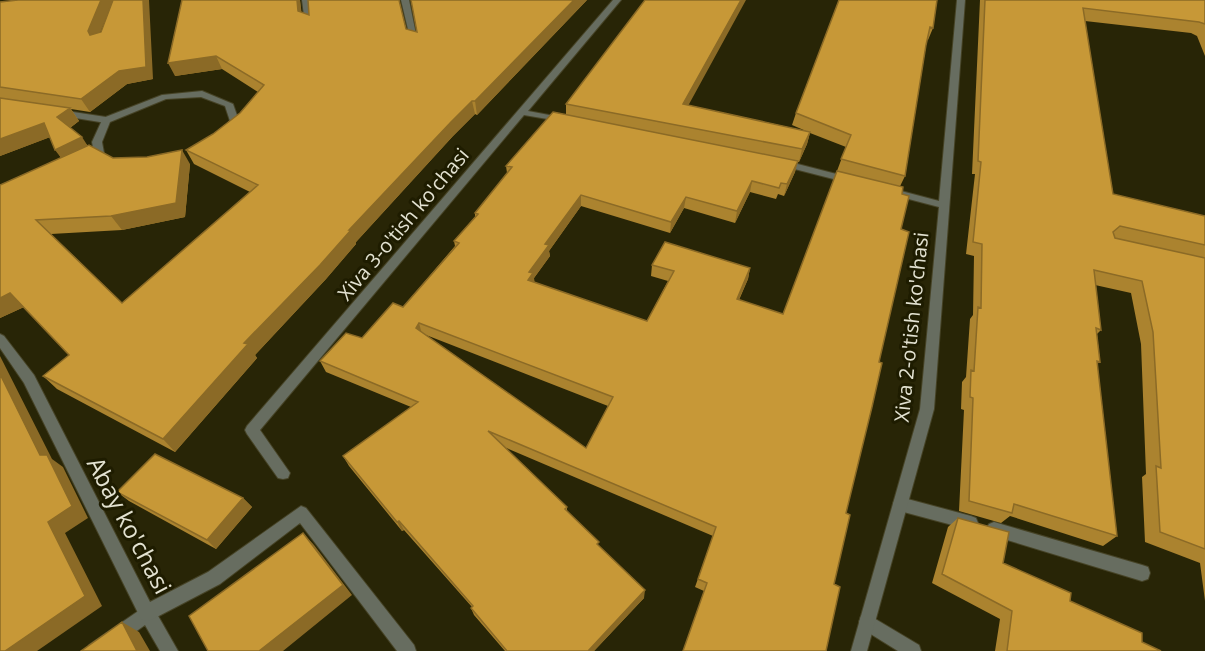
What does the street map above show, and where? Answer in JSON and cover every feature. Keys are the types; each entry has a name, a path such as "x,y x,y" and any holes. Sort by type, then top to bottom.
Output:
{"street":[{"path":"306,0 309,24"},
{"path":"405,0 415,42"},
{"name":"Xiva 3-o'tish ko'chasi","path":"283,473 252,430 617,0"},
{"name":"Xiva 2-o'tish ko'chasi","path":"859,651 927,409 961,0"},
{"path":"47,111 106,120 165,97 202,94 229,104 235,121 218,140"},
{"path":"522,112 567,121"},
{"path":"89,158 103,155 97,142 106,120"},
{"path":"771,161 863,184"},
{"path":"874,187 943,205"},
{"name":"Abay ko'chasi","path":"0,339 29,379 147,613 214,578 301,513 408,651"},
{"path":"900,504 1142,573"},
{"path":"94,651 147,613 170,651"},
{"path":"867,622 913,651"}],"building":[{"path":"101,0 88,31 90,35 101,32 113,0 143,0 146,67 119,71 81,99 0,87 0,2"},
{"path":"182,0 297,0 298,11 309,15 308,0 399,0 406,29 417,32 411,0 574,0 475,101 472,101 451,122 349,230 351,230 320,265 244,343 248,344 163,439 43,376 69,355 10,293 0,298 0,185 89,145 113,158 147,157 182,150 176,203 111,216 36,220 122,303 258,185 186,150 213,134 240,113 264,85 216,56 168,63"},
{"path":"645,0 741,0 683,104 810,132 802,149 566,104"},
{"path":"839,0 937,0 933,28 930,27 926,45 905,176 841,159 851,135 796,113"},
{"path":"985,0 1205,0 1205,24 1083,8 1113,194 1205,216 1205,245 1120,226 1113,232 1115,238 1205,258 1205,549 1160,532 1156,466 1161,468 1153,332 1142,281 1094,270 1101,330 1096,328 1100,362 1097,361 1117,536 1014,504 1012,513 969,501 973,398 970,397 971,370 974,371 978,307 981,308 982,244 973,242 981,162 978,161"},
{"path":"0,98 70,108 57,117 82,137 55,150 44,123 0,139"},
{"path":"553,112 798,161 787,184 781,183 779,188 752,181 737,211 686,197 671,222 581,195 545,244 549,245 529,272 533,273 528,280 647,321 674,271 652,265 665,242 750,268 737,299 783,314 837,171 903,187 902,194 909,196 901,229 909,232 879,362 882,363 846,513 850,515 834,584 840,587 826,651 683,651 707,583 698,579 716,527 488,431 567,507 565,509 599,542 597,544 645,590 588,651 507,651 471,608 473,606 399,521 397,522 343,456 418,402 320,361 346,333 362,338 393,303 403,307 459,243 454,241 478,214 475,213 512,167 506,166","holes":["419,323 613,397 586,448 416,328"]},
{"path":"0,374 40,455 47,455 72,506 48,522 85,596 5,651 0,651"},
{"path":"155,454 243,498 207,540 117,492"},
{"path":"958,518 1009,532 1003,563 1071,593 1070,601 1142,633 1142,642 1161,651 1007,651 1012,611 942,574"},
{"path":"303,533 343,585 259,651 208,651 189,616"},
{"path":"122,622 137,651 81,651"}]}
